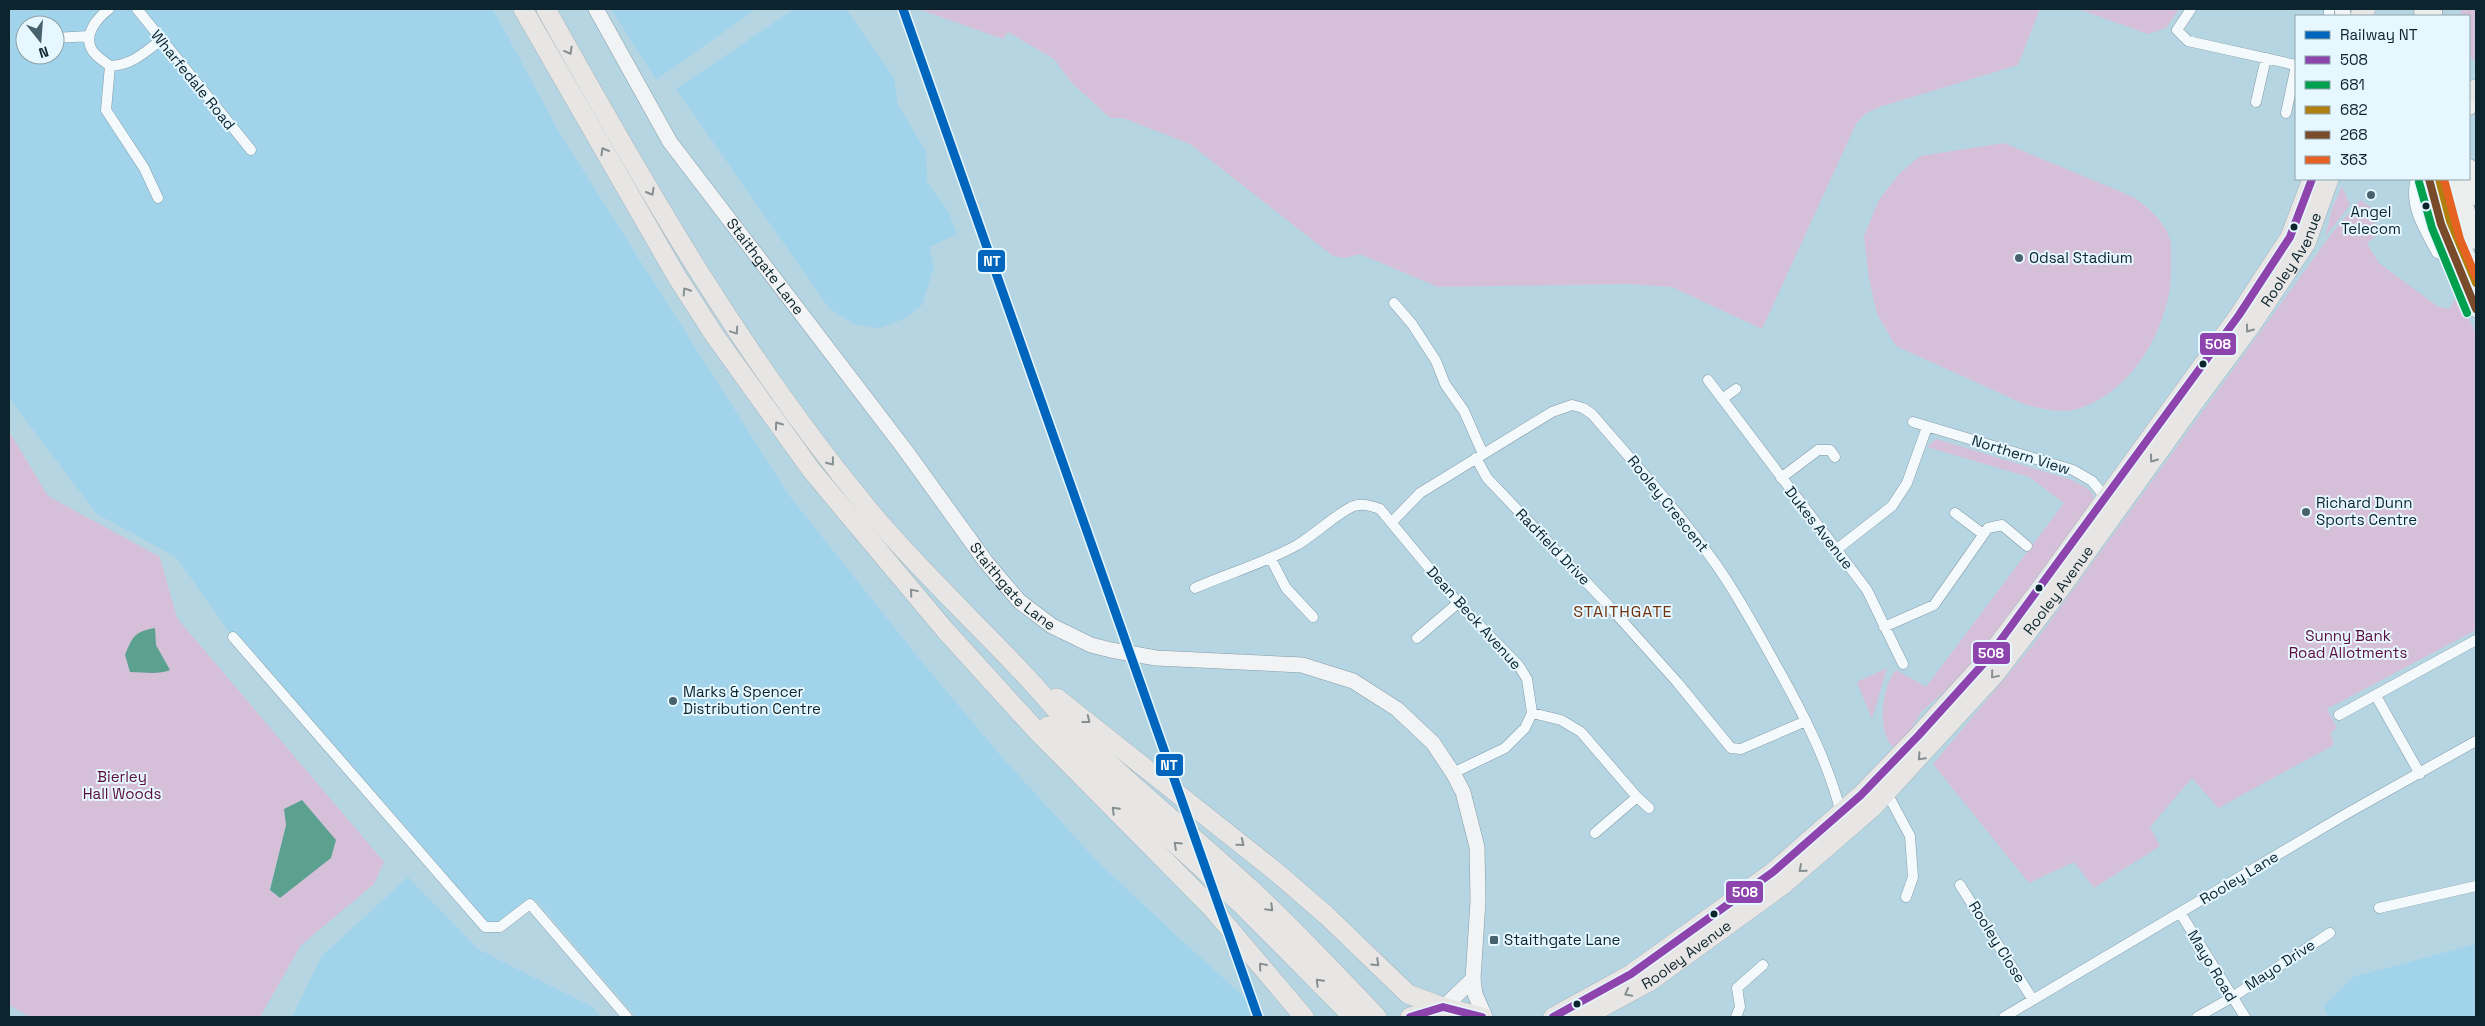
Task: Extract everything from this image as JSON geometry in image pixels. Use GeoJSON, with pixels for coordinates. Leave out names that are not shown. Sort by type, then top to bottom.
{"type":"FeatureCollection","features":[{"type":"Feature","properties":{"kind":"highway"},"geometry":{"type":"LineString","coordinates":[[522,9],[677,277],[715,336],[812,471],[945,630],[1035,730],[1211,907],[1304,1017]]}},
{"type":"Feature","properties":{"kind":"highway"},"geometry":{"type":"LineString","coordinates":[[546,9],[695,268],[778,394],[881,525],[956,607],[1020,670],[1083,739],[1167,817],[1252,890],[1377,1017]]}},
{"type":"Feature","properties":{"kind":"highway","name":"Rooley Avenue"},"geometry":{"type":"LineString","coordinates":[[1553,1017],[1618,982],[1696,929],[1773,872],[1861,795],[1984,663],[2041,588],[2239,315],[2290,237],[2312,180]]}},
{"type":"Feature","properties":{"kind":"highway","name":"Rooley Avenue"},"geometry":{"type":"LineString","coordinates":[[1584,1017],[1649,982],[1783,885],[1887,793],[1996,673],[2055,596],[2252,324],[2306,243],[2329,180]]}},
{"type":"Feature","properties":{"kind":"highway"},"geometry":{"type":"LineString","coordinates":[[945,630],[1244,907],[1353,1017]]}},
{"type":"Feature","properties":{"kind":"highway"},"geometry":{"type":"LineString","coordinates":[[1020,670],[1275,871],[1326,915],[1408,994],[1443,1007],[1483,1017]]}},
{"type":"Feature","properties":{"kind":"highway"},"geometry":{"type":"LineString","coordinates":[[1410,1017],[1443,1007]]}},
{"type":"Feature","properties":{"kind":"main road"},"geometry":{"type":"LineString","coordinates":[[2470,171],[2476,197]]}},
{"type":"Feature","properties":{"kind":"main road"},"geometry":{"type":"LineString","coordinates":[[2429,180],[2441,224],[2476,310]]}},
{"type":"Feature","properties":{"kind":"main road"},"geometry":{"type":"LineString","coordinates":[[2444,180],[2460,239],[2476,278]]}},
{"type":"Feature","properties":{"kind":"main road"},"geometry":{"type":"LineString","coordinates":[[2457,180],[2476,242]]}},
{"type":"Feature","properties":{"kind":"street"},"geometry":{"type":"LineString","coordinates":[[109,9],[93,27],[89,36],[92,50],[110,66],[124,66],[136,60],[161,40]]}},
{"type":"Feature","properties":{"kind":"street","name":"Wharfedale Road"},"geometry":{"type":"LineString","coordinates":[[137,9],[251,150]]}},
{"type":"Feature","properties":{"kind":"street","name":"Staithgate Lane"},"geometry":{"type":"LineString","coordinates":[[596,9],[670,142],[906,451],[986,562],[1019,601],[1060,630],[1091,645],[1111,650],[1156,658],[1302,665],[1353,681],[1397,709],[1433,743],[1453,773],[1469,810],[1477,847],[1478,901],[1472,979],[1483,1017]]}},
{"type":"Feature","properties":{"kind":"street"},"geometry":{"type":"LineString","coordinates":[[2191,9],[2177,30],[2188,41],[2295,65]]}},
{"type":"Feature","properties":{"kind":"street"},"geometry":{"type":"LineString","coordinates":[[65,37],[89,36]]}},
{"type":"Feature","properties":{"kind":"street"},"geometry":{"type":"LineString","coordinates":[[2256,102],[2266,58]]}},
{"type":"Feature","properties":{"kind":"street"},"geometry":{"type":"LineString","coordinates":[[110,66],[106,110],[144,168],[158,198]]}},
{"type":"Feature","properties":{"kind":"street"},"geometry":{"type":"LineString","coordinates":[[2286,112],[2295,70]]}},
{"type":"Feature","properties":{"kind":"street"},"geometry":{"type":"LineString","coordinates":[[2416,180],[2413,187],[2415,203],[2423,226],[2437,254],[2456,260]]}},
{"type":"Feature","properties":{"kind":"street","name":"Radfield Drive"},"geometry":{"type":"LineString","coordinates":[[1394,303],[1412,324],[1436,361],[1445,384],[1464,410],[1488,478],[1609,606],[1677,682],[1731,748],[1741,749],[1806,721]]}},
{"type":"Feature","properties":{"kind":"street","name":"Dukes Avenue"},"geometry":{"type":"LineString","coordinates":[[1708,380],[1867,590],[1903,664]]}},
{"type":"Feature","properties":{"kind":"street"},"geometry":{"type":"LineString","coordinates":[[1722,399],[1736,389]]}},
{"type":"Feature","properties":{"kind":"street","name":"Rooley Crescent"},"geometry":{"type":"LineString","coordinates":[[1392,522],[1420,494],[1479,456],[1561,408],[1572,406],[1583,408],[1592,414],[1669,502],[1716,564],[1754,626],[1806,721],[1834,784],[1841,813]]}},
{"type":"Feature","properties":{"kind":"street","name":"Northern View"},"geometry":{"type":"LineString","coordinates":[[1913,422],[2073,470],[2092,482],[2106,498]]}},
{"type":"Feature","properties":{"kind":"street"},"geometry":{"type":"LineString","coordinates":[[1836,550],[1892,506],[1907,484],[1927,427]]}},
{"type":"Feature","properties":{"kind":"street"},"geometry":{"type":"LineString","coordinates":[[1781,478],[1818,450],[1830,450],[1835,457]]}},
{"type":"Feature","properties":{"kind":"street","name":"Dean Beck Avenue"},"geometry":{"type":"LineString","coordinates":[[1195,588],[1239,568],[1271,559],[1310,538],[1352,506],[1369,505],[1380,509],[1458,603],[1519,666],[1527,679],[1532,712]]}},
{"type":"Feature","properties":{"kind":"street"},"geometry":{"type":"LineString","coordinates":[[1955,513],[1983,534]]}},
{"type":"Feature","properties":{"kind":"street"},"geometry":{"type":"LineString","coordinates":[[1884,627],[1934,604],[1988,528],[2002,526],[2027,546]]}},
{"type":"Feature","properties":{"kind":"street"},"geometry":{"type":"LineString","coordinates":[[1271,559],[1286,588],[1313,617]]}},
{"type":"Feature","properties":{"kind":"street"},"geometry":{"type":"LineString","coordinates":[[1417,638],[1458,603]]}},
{"type":"Feature","properties":{"kind":"street"},"geometry":{"type":"LineString","coordinates":[[233,637],[485,927],[500,928],[530,904],[627,1017]]}},
{"type":"Feature","properties":{"kind":"street"},"geometry":{"type":"LineString","coordinates":[[2339,715],[2476,640]]}},
{"type":"Feature","properties":{"kind":"street"},"geometry":{"type":"LineString","coordinates":[[2376,696],[2420,774]]}},
{"type":"Feature","properties":{"kind":"street"},"geometry":{"type":"LineString","coordinates":[[1453,773],[1505,748],[1525,728],[1532,712],[1561,720],[1582,732],[1637,797],[1649,808]]}},
{"type":"Feature","properties":{"kind":"street","name":"Rooley Lane"},"geometry":{"type":"LineString","coordinates":[[2004,1017],[2181,914],[2346,814],[2476,741]]}},
{"type":"Feature","properties":{"kind":"street"},"geometry":{"type":"LineString","coordinates":[[1887,793],[1910,836],[1913,877],[1906,897]]}},
{"type":"Feature","properties":{"kind":"street"},"geometry":{"type":"LineString","coordinates":[[1595,833],[1637,797]]}},
{"type":"Feature","properties":{"kind":"street","name":"Rooley Close"},"geometry":{"type":"LineString","coordinates":[[1960,885],[2033,1000]]}},
{"type":"Feature","properties":{"kind":"street"},"geometry":{"type":"LineString","coordinates":[[2379,908],[2476,886]]}},
{"type":"Feature","properties":{"kind":"street","name":"Mayo Road"},"geometry":{"type":"LineString","coordinates":[[2181,914],[2231,998],[2245,1017]]}},
{"type":"Feature","properties":{"kind":"street","name":"Mayo Drive"},"geometry":{"type":"LineString","coordinates":[[2197,1017],[2231,998],[2330,933]]}},
{"type":"Feature","properties":{"kind":"street"},"geometry":{"type":"LineString","coordinates":[[1736,1017],[1740,1007],[1737,988],[1763,965]]}},
{"type":"Feature","properties":{"kind":"street"},"geometry":{"type":"LineString","coordinates":[[1443,1007],[1472,979]]}},
{"type":"Feature","properties":{"kind":"shaded area"},"geometry":{"type":"Polygon","coordinates":[[[9,9],[493,9],[560,134],[788,494],[917,656],[1000,755],[1096,860],[1267,1017],[636,1017],[536,900],[500,927],[485,927],[233,637],[176,557],[97,514],[9,398],[9,9]]]}},
{"type":"Feature","properties":{"kind":"shaded area"},"geometry":{"type":"Polygon","coordinates":[[[611,9],[756,9],[656,80],[611,9]]]}},
{"type":"Feature","properties":{"kind":"shaded area"},"geometry":{"type":"Polygon","coordinates":[[[794,9],[846,9],[894,78],[898,105],[926,152],[927,182],[948,211],[957,234],[929,247],[934,267],[922,305],[904,319],[879,328],[854,324],[829,308],[676,89],[794,9]]]}},
{"type":"Feature","properties":{"kind":"shaded area"},"geometry":{"type":"Polygon","coordinates":[[[155,628],[156,645],[170,670],[156,673],[130,672],[125,655],[132,639],[138,633],[155,628]]]}},
{"type":"Feature","properties":{"kind":"shaded area"},"geometry":{"type":"Polygon","coordinates":[[[302,800],[336,840],[331,858],[280,898],[270,890],[286,825],[284,809],[302,800]]]}},
{"type":"Feature","properties":{"kind":"shaded area"},"geometry":{"type":"Polygon","coordinates":[[[408,877],[478,949],[593,1007],[601,1017],[292,1017],[322,956],[408,877]]]}},
{"type":"Feature","properties":{"kind":"shaded area"},"geometry":{"type":"Polygon","coordinates":[[[2476,944],[2476,1017],[2328,1017],[2324,1006],[2353,977],[2476,944]]]}},
{"type":"Feature","properties":{"kind":"green space"},"geometry":{"type":"Polygon","coordinates":[[[918,9],[2040,9],[2018,65],[1879,107],[1865,114],[1856,124],[1762,329],[1672,287],[1627,284],[1438,287],[1360,254],[1345,258],[1333,256],[1190,144],[1123,118],[1110,118],[1071,82],[1054,59],[1008,32],[1003,39],[918,9]]]}},
{"type":"Feature","properties":{"kind":"green space"},"geometry":{"type":"Polygon","coordinates":[[[2078,9],[2179,9],[2166,28],[2148,34],[2078,9]]]}},
{"type":"Feature","properties":{"kind":"green space"},"geometry":{"type":"Polygon","coordinates":[[[2461,9],[2476,9],[2476,63],[2470,56],[2470,15],[2461,15],[2461,9]]]}},
{"type":"Feature","properties":{"kind":"green space","name":"Odsal Stadium"},"geometry":{"type":"Polygon","coordinates":[[[2004,143],[2131,196],[2158,218],[2170,239],[2170,285],[2157,331],[2146,353],[2131,373],[2114,389],[2095,402],[2073,410],[2055,410],[2024,404],[1896,346],[1877,314],[1869,279],[1864,236],[1879,200],[1899,174],[1920,156],[2004,143]]]}},
{"type":"Feature","properties":{"kind":"green space"},"geometry":{"type":"Polygon","coordinates":[[[2342,186],[2350,205],[2325,237],[2332,209],[2342,186]]]}},
{"type":"Feature","properties":{"kind":"green space","name":"Sunny Bank Road Allotments"},"geometry":{"type":"Polygon","coordinates":[[[2360,200],[2376,211],[2380,220],[2373,224],[2377,235],[2367,243],[2379,263],[2437,306],[2449,309],[2457,296],[2476,333],[2476,630],[2327,709],[2337,728],[2331,732],[2334,745],[2218,808],[2192,778],[2150,827],[2160,846],[2094,888],[2074,862],[2029,883],[1933,764],[2033,645],[2332,233],[2360,200]]]}},
{"type":"Feature","properties":{"kind":"green space","name":"Bierley Hall Woods"},"geometry":{"type":"Polygon","coordinates":[[[9,431],[48,496],[160,557],[177,618],[384,862],[374,884],[301,945],[260,1017],[30,1017],[9,1005],[9,431]],[[286,825],[270,890],[280,898],[286,825]]]}},
{"type":"Feature","properties":{"kind":"green space"},"geometry":{"type":"Polygon","coordinates":[[[1936,439],[2072,480],[2088,489],[2093,495],[2093,500],[2005,623],[1952,685],[1921,712],[1909,733],[1894,748],[1888,741],[1883,721],[1884,698],[1891,677],[1896,670],[1926,687],[2064,503],[2029,477],[1927,447],[1936,439]]]}},
{"type":"Feature","properties":{"kind":"green space"},"geometry":{"type":"Polygon","coordinates":[[[1887,668],[1872,719],[1857,682],[1887,668]]]}},
{"type":"Feature","properties":{"kind":"rail line","name":"NT"},"geometry":{"type":"LineString","coordinates":[[903,9],[1258,1017]]}},
{"type":"Feature","properties":{"kind":"transit line","name":"508"},"geometry":{"type":"LineString","coordinates":[[1553,1017],[1631,974],[1773,872],[1861,795],[1918,736],[1984,663],[2239,315],[2290,237],[2312,180]]}},
{"type":"Feature","properties":{"kind":"transit line","name":"268"},"geometry":{"type":"LineString","coordinates":[[2429,180],[2441,224],[2476,309]]}},
{"type":"Feature","properties":{"kind":"transit line","name":"682"},"geometry":{"type":"LineString","coordinates":[[2439,180],[2450,221],[2476,283]]}},
{"type":"Feature","properties":{"kind":"transit line","name":"363"},"geometry":{"type":"LineString","coordinates":[[2444,180],[2460,239],[2476,277]]}},
{"type":"Feature","properties":{"kind":"transit line","name":"681"},"geometry":{"type":"LineString","coordinates":[[2419,182],[2432,228],[2467,313]]}},
{"type":"Feature","properties":{"kind":"transit line","name":"508"},"geometry":{"type":"LineString","coordinates":[[1410,1017],[1443,1007],[1482,1017]]}},
{"type":"Feature","properties":{"kind":"place","name":"Angel Telecom"},"geometry":{"type":"Point","coordinates":[2371,195]}},
{"type":"Feature","properties":{"kind":"place","name":"Odsal Stadium"},"geometry":{"type":"Point","coordinates":[2019,258]}},
{"type":"Feature","properties":{"kind":"place","name":"Richard Dunn Sports Centre"},"geometry":{"type":"Point","coordinates":[2306,512]}},
{"type":"Feature","properties":{"kind":"place","name":"Marks & Spencer Distribution Centre"},"geometry":{"type":"Point","coordinates":[673,701]}},
{"type":"Feature","properties":{"kind":"place","name":"Staithgate Lane"},"geometry":{"type":"Point","coordinates":[1494,940]}},
{"type":"Feature","properties":{"kind":"district","name":"STAITHGATE"},"geometry":{"type":"Point","coordinates":[1623,611]}}]}
